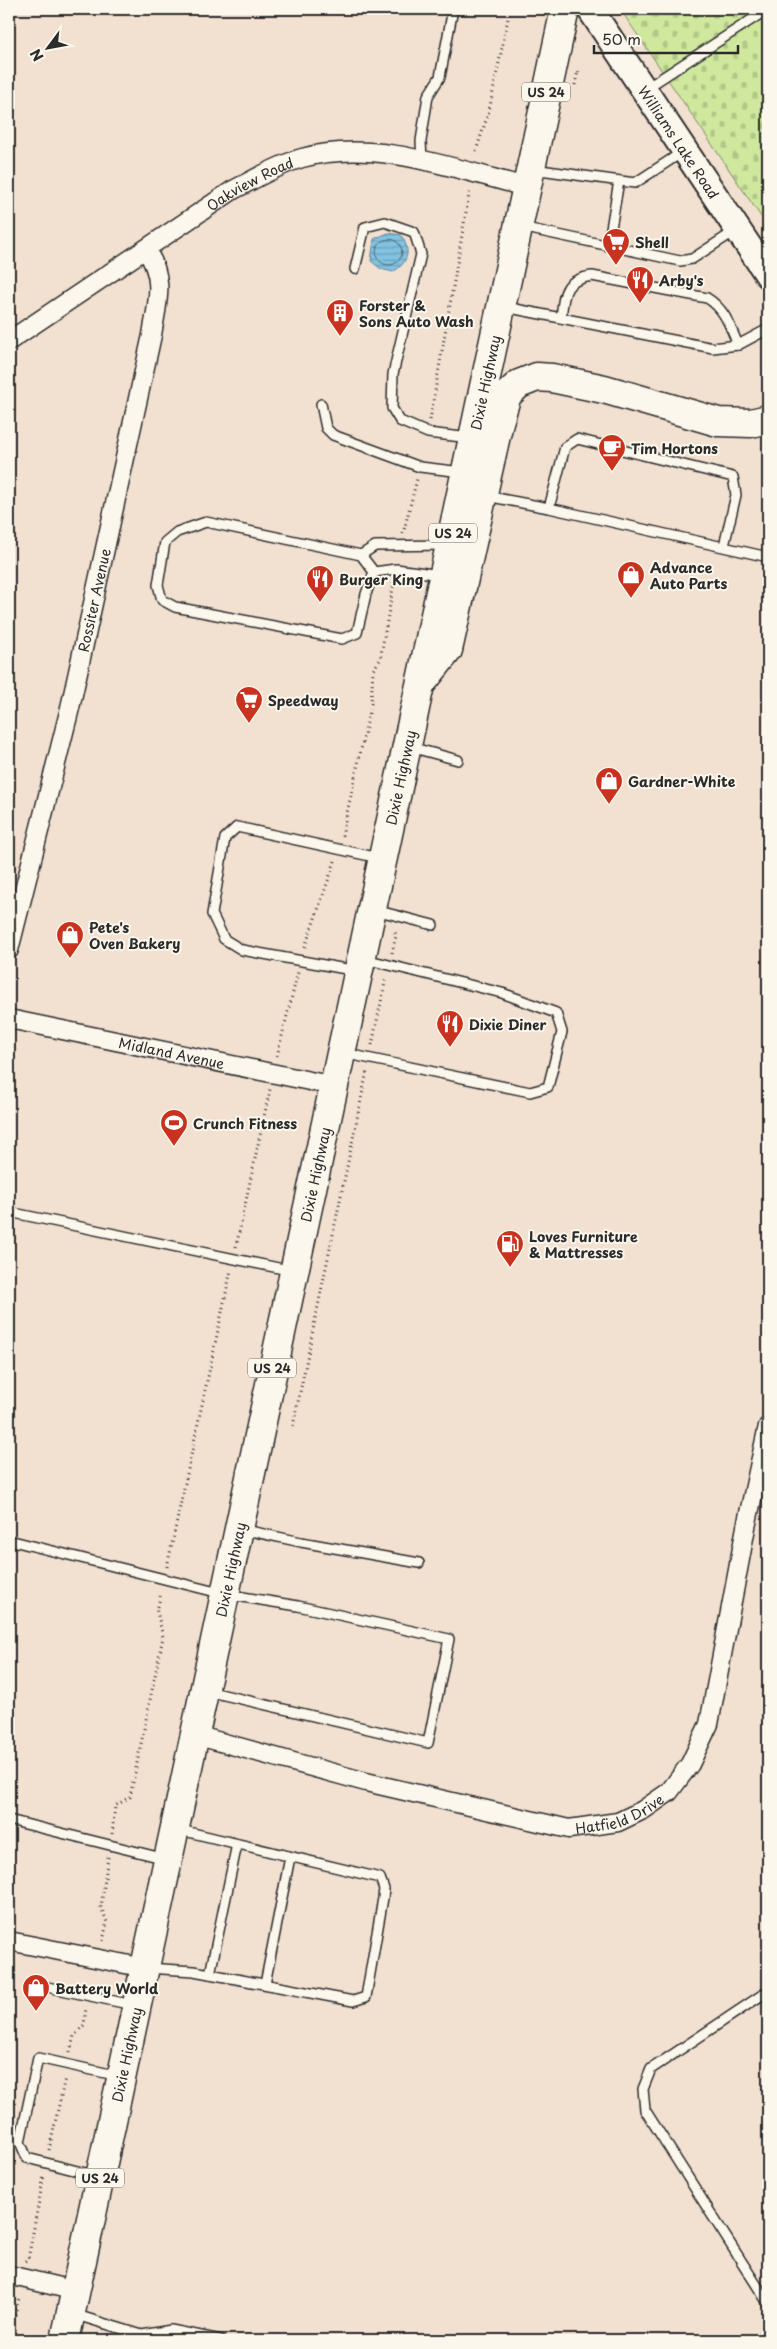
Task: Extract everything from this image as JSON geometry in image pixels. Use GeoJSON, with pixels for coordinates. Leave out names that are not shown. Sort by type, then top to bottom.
{"type":"FeatureCollection","features":[{"type":"Feature","properties":{"kind":"main road","name":"Dixie Highway"},"geometry":{"type":"LineString","coordinates":[[65,2340],[334,1086],[358,964],[444,575],[564,9]]}},
{"type":"Feature","properties":{"kind":"main road","name":"Williams Lake Road"},"geometry":{"type":"LineString","coordinates":[[590,9],[768,275]]}},
{"type":"Feature","properties":{"kind":"main road"},"geometry":{"type":"LineString","coordinates":[[420,684],[448,650],[499,422],[507,395],[519,384],[537,377],[552,378],[604,389],[718,422],[750,423],[768,419]]}},
{"type":"Feature","properties":{"kind":"street","name":"Oakview Road"},"geometry":{"type":"LineString","coordinates":[[9,341],[233,190],[271,170],[301,158],[350,150],[528,178]]}},
{"type":"Feature","properties":{"kind":"street","name":"Rossiter Avenue"},"geometry":{"type":"LineString","coordinates":[[9,950],[70,708],[152,335],[159,292],[155,264],[146,250]]}},
{"type":"Feature","properties":{"kind":"street","name":"Midland Avenue"},"geometry":{"type":"LineString","coordinates":[[9,1019],[334,1086]]}},
{"type":"Feature","properties":{"kind":"street","name":"Hatfield Drive"},"geometry":{"type":"LineString","coordinates":[[195,1735],[366,1782],[569,1829],[598,1827],[618,1822],[643,1810],[669,1792],[690,1764],[709,1724],[746,1527],[768,1426]]}},
{"type":"Feature","properties":{"kind":"street"},"geometry":{"type":"LineString","coordinates":[[9,1941],[145,1968]]}},
{"type":"Feature","properties":{"kind":"street"},"geometry":{"type":"LineString","coordinates":[[15,2270],[73,2302]]}},
{"type":"Feature","properties":{"kind":"lane"},"geometry":{"type":"LineString","coordinates":[[422,161],[421,141],[428,96],[440,77],[453,9]]}},
{"type":"Feature","properties":{"kind":"lane"},"geometry":{"type":"LineString","coordinates":[[644,90],[768,9]]}},
{"type":"Feature","properties":{"kind":"lane"},"geometry":{"type":"LineString","coordinates":[[528,178],[635,183],[685,151]]}},
{"type":"Feature","properties":{"kind":"lane"},"geometry":{"type":"LineString","coordinates":[[608,246],[619,181]]}},
{"type":"Feature","properties":{"kind":"lane"},"geometry":{"type":"LineString","coordinates":[[355,269],[365,227],[385,222],[414,232],[421,254],[393,374],[392,408],[400,421],[428,433],[473,438]]}},
{"type":"Feature","properties":{"kind":"lane"},"geometry":{"type":"LineString","coordinates":[[518,226],[680,261],[692,259],[738,230]]}},
{"type":"Feature","properties":{"kind":"lane"},"geometry":{"type":"LineString","coordinates":[[561,318],[567,288],[574,280],[592,276],[707,298],[718,305],[727,318],[738,345]]}},
{"type":"Feature","properties":{"kind":"lane"},"geometry":{"type":"LineString","coordinates":[[501,306],[713,348],[727,348],[738,345],[768,329]]}},
{"type":"Feature","properties":{"kind":"lane"},"geometry":{"type":"LineString","coordinates":[[321,404],[326,428],[333,435],[420,467],[466,472]]}},
{"type":"Feature","properties":{"kind":"lane"},"geometry":{"type":"LineString","coordinates":[[549,508],[565,447],[576,439],[733,477],[736,494],[724,546]]}},
{"type":"Feature","properties":{"kind":"lane"},"geometry":{"type":"LineString","coordinates":[[483,496],[549,508],[768,557]]}},
{"type":"Feature","properties":{"kind":"lane"},"geometry":{"type":"LineString","coordinates":[[206,522],[361,555],[374,572],[356,633],[342,638],[175,607],[162,600],[158,585],[165,542],[177,532],[206,522]]}},
{"type":"Feature","properties":{"kind":"lane"},"geometry":{"type":"LineString","coordinates":[[361,555],[375,546],[450,545]]}},
{"type":"Feature","properties":{"kind":"lane"},"geometry":{"type":"LineString","coordinates":[[374,572],[396,569],[444,575]]}},
{"type":"Feature","properties":{"kind":"lane"},"geometry":{"type":"LineString","coordinates":[[406,746],[458,760]]}},
{"type":"Feature","properties":{"kind":"lane"},"geometry":{"type":"LineString","coordinates":[[341,1053],[530,1092],[548,1087],[562,1032],[556,1014],[502,993],[358,964],[313,963],[242,950],[224,939],[212,914],[225,838],[237,827],[382,858]]}},
{"type":"Feature","properties":{"kind":"lane"},"geometry":{"type":"LineString","coordinates":[[370,909],[433,926]]}},
{"type":"Feature","properties":{"kind":"lane"},"geometry":{"type":"LineString","coordinates":[[9,1212],[294,1271]]}},
{"type":"Feature","properties":{"kind":"lane"},"geometry":{"type":"LineString","coordinates":[[239,1528],[301,1542],[419,1563]]}},
{"type":"Feature","properties":{"kind":"lane"},"geometry":{"type":"LineString","coordinates":[[9,1540],[224,1594],[298,1606],[449,1640],[428,1743],[204,1690]]}},
{"type":"Feature","properties":{"kind":"lane"},"geometry":{"type":"LineString","coordinates":[[9,1820],[168,1859]]}},
{"type":"Feature","properties":{"kind":"lane"},"geometry":{"type":"LineString","coordinates":[[145,1968],[210,1974],[353,2001],[366,1997],[383,1898],[384,1889],[380,1878],[175,1828]]}},
{"type":"Feature","properties":{"kind":"lane"},"geometry":{"type":"LineString","coordinates":[[210,1974],[237,1844]]}},
{"type":"Feature","properties":{"kind":"lane"},"geometry":{"type":"LineString","coordinates":[[265,1984],[290,1857]]}},
{"type":"Feature","properties":{"kind":"lane"},"geometry":{"type":"LineString","coordinates":[[33,1984],[137,2005]]}},
{"type":"Feature","properties":{"kind":"lane"},"geometry":{"type":"LineString","coordinates":[[768,1991],[651,2069],[643,2089],[645,2110],[768,2303]]}},
{"type":"Feature","properties":{"kind":"lane"},"geometry":{"type":"LineString","coordinates":[[100,2176],[27,2158],[20,2142],[38,2058],[121,2076]]}},
{"type":"Feature","properties":{"kind":"lane"},"geometry":{"type":"LineString","coordinates":[[73,2302],[142,2338],[171,2330],[221,2340]]}},
{"type":"Feature","properties":{"kind":"path"},"geometry":{"type":"LineString","coordinates":[[476,151],[489,111],[510,9]]}},
{"type":"Feature","properties":{"kind":"path"},"geometry":{"type":"LineString","coordinates":[[428,433],[470,186]]}},
{"type":"Feature","properties":{"kind":"path"},"geometry":{"type":"LineString","coordinates":[[399,545],[420,467]]}},
{"type":"Feature","properties":{"kind":"path"},"geometry":{"type":"LineString","coordinates":[[99,1959],[107,1922],[101,1907],[116,1806],[130,1797],[163,1637],[157,1611],[273,1074],[301,961],[343,851],[371,704],[373,670],[380,660],[396,569]]}},
{"type":"Feature","properties":{"kind":"path"},"geometry":{"type":"LineString","coordinates":[[293,1426],[386,978]]}},
{"type":"Feature","properties":{"kind":"path"},"geometry":{"type":"LineString","coordinates":[[15,2270],[28,2259],[46,2163],[74,2036],[84,2025],[89,1996]]}},
{"type":"Feature","properties":{"kind":"path"},"geometry":{"type":"LineString","coordinates":[[9,2339],[19,2298]]}},
{"type":"Feature","properties":{"kind":"green space"},"geometry":{"type":"Polygon","coordinates":[[[620,9],[768,9],[768,227],[620,9]]]}},
{"type":"Feature","properties":{"kind":"water"},"geometry":{"type":"Polygon","coordinates":[[[388,233],[401,235],[407,251],[405,260],[393,272],[381,269],[371,261],[374,239],[388,233]]]}},
{"type":"Feature","properties":{"kind":"place","name":"Shell"},"geometry":{"type":"Point","coordinates":[616,266]}},
{"type":"Feature","properties":{"kind":"place","name":"Arby's"},"geometry":{"type":"Point","coordinates":[640,304]}},
{"type":"Feature","properties":{"kind":"place","name":"Forster & Sons Auto Wash"},"geometry":{"type":"Point","coordinates":[340,337]}},
{"type":"Feature","properties":{"kind":"place","name":"Tim Hortons"},"geometry":{"type":"Point","coordinates":[612,472]}},
{"type":"Feature","properties":{"kind":"place","name":"Advance Auto Parts"},"geometry":{"type":"Point","coordinates":[631,599]}},
{"type":"Feature","properties":{"kind":"place","name":"Burger King"},"geometry":{"type":"Point","coordinates":[320,603]}},
{"type":"Feature","properties":{"kind":"place","name":"Speedway"},"geometry":{"type":"Point","coordinates":[249,724]}},
{"type":"Feature","properties":{"kind":"place","name":"Gardner-White"},"geometry":{"type":"Point","coordinates":[609,805]}},
{"type":"Feature","properties":{"kind":"place","name":"Pete's Oven Bakery"},"geometry":{"type":"Point","coordinates":[70,959]}},
{"type":"Feature","properties":{"kind":"place","name":"Dixie Diner"},"geometry":{"type":"Point","coordinates":[450,1048]}},
{"type":"Feature","properties":{"kind":"place","name":"Crunch Fitness"},"geometry":{"type":"Point","coordinates":[174,1147]}},
{"type":"Feature","properties":{"kind":"place","name":"Loves Furniture & Mattresses"},"geometry":{"type":"Point","coordinates":[510,1268]}},
{"type":"Feature","properties":{"kind":"place","name":"Battery World"},"geometry":{"type":"Point","coordinates":[36,2012]}}]}
